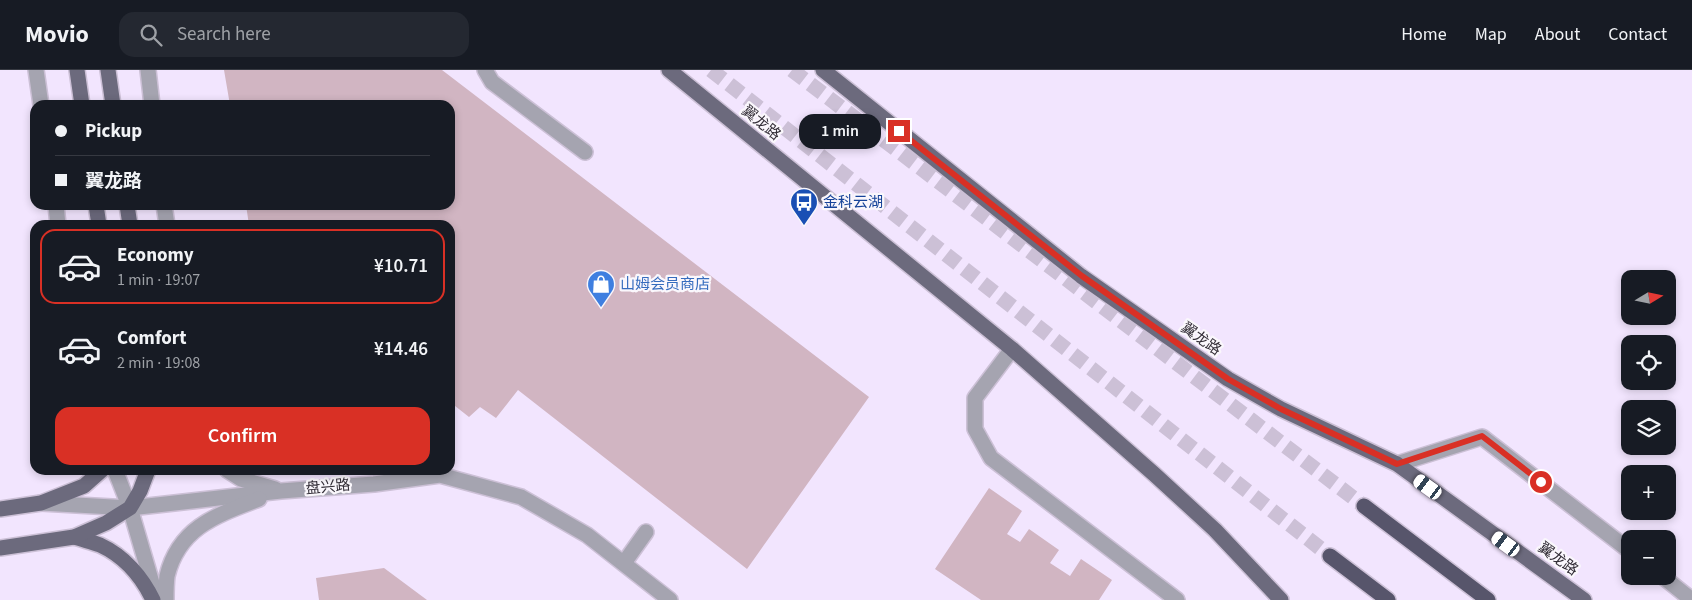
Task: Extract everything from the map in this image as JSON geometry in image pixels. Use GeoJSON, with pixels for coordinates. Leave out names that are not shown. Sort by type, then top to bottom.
{"type":"FeatureCollection","features":[{"type":"Feature","properties":{"kind":"highway"},"geometry":{"type":"LineString","coordinates":[[1364,506],[1488,600]]}},
{"type":"Feature","properties":{"kind":"highway"},"geometry":{"type":"LineString","coordinates":[[1330,556],[1388,600]]}},
{"type":"Feature","properties":{"kind":"main road"},"geometry":{"type":"LineString","coordinates":[[77,70],[81,100]]}},
{"type":"Feature","properties":{"kind":"main road"},"geometry":{"type":"LineString","coordinates":[[108,70],[112,100]]}},
{"type":"Feature","properties":{"kind":"main road","name":"翼龙路"},"geometry":{"type":"LineString","coordinates":[[669,70],[1012,349],[1215,530],[1281,600]]}},
{"type":"Feature","properties":{"kind":"main road","name":"翼龙路"},"geometry":{"type":"LineString","coordinates":[[823,70],[1082,276],[1228,379],[1281,409],[1397,464],[1584,600]]}},
{"type":"Feature","properties":{"kind":"main road"},"geometry":{"type":"LineString","coordinates":[[0,509],[40,503],[84,486],[96,475]]}},
{"type":"Feature","properties":{"kind":"main road"},"geometry":{"type":"LineString","coordinates":[[0,548],[74,537],[106,523],[130,508],[140,492],[146,475]]}},
{"type":"Feature","properties":{"kind":"main road"},"geometry":{"type":"LineString","coordinates":[[74,537],[100,545],[120,557],[136,573],[153,600]]}},
{"type":"Feature","properties":{"kind":"street"},"geometry":{"type":"LineString","coordinates":[[36,70],[40,100]]}},
{"type":"Feature","properties":{"kind":"street"},"geometry":{"type":"LineString","coordinates":[[148,70],[151,100]]}},
{"type":"Feature","properties":{"kind":"street"},"geometry":{"type":"LineString","coordinates":[[485,70],[492,82],[585,152]]}},
{"type":"Feature","properties":{"kind":"street"},"geometry":{"type":"LineString","coordinates":[[1012,349],[975,398],[975,429],[991,458],[1177,600]]}},
{"type":"Feature","properties":{"kind":"street"},"geometry":{"type":"LineString","coordinates":[[1397,464],[1482,436],[1621,545]]}},
{"type":"Feature","properties":{"kind":"street"},"geometry":{"type":"LineString","coordinates":[[117,475],[130,508],[157,600]]}},
{"type":"Feature","properties":{"kind":"street"},"geometry":{"type":"LineString","coordinates":[[235,475],[241,479],[281,491]]}},
{"type":"Feature","properties":{"kind":"street","name":"盘兴路"},"geometry":{"type":"LineString","coordinates":[[40,503],[130,508],[281,491],[374,484],[440,475],[521,497],[586,534],[670,600]]}},
{"type":"Feature","properties":{"kind":"street"},"geometry":{"type":"LineString","coordinates":[[166,600],[167,576],[177,552],[194,530],[218,515],[281,491]]}},
{"type":"Feature","properties":{"kind":"street"},"geometry":{"type":"LineString","coordinates":[[624,563],[646,532]]}},
{"type":"Feature","properties":{"kind":"street"},"geometry":{"type":"LineString","coordinates":[[1673,585],[1692,600]]}},
{"type":"Feature","properties":{"kind":"building","name":"山姆会员商店"},"geometry":{"type":"Polygon","coordinates":[[[224,70],[442,70],[869,397],[747,569],[518,390],[496,418],[480,407],[469,417],[455,406],[455,220],[248,220],[247,210],[455,210],[455,100],[229,100],[224,70]]]}},
{"type":"Feature","properties":{"kind":"building"},"geometry":{"type":"Polygon","coordinates":[[[989,488],[1022,511],[1007,534],[1020,542],[1029,529],[1059,550],[1050,563],[1070,576],[1081,559],[1112,580],[1099,600],[981,600],[935,569],[989,488]]]}},
{"type":"Feature","properties":{"kind":"building"},"geometry":{"type":"Polygon","coordinates":[[[384,568],[427,600],[319,600],[316,578],[384,568]]]}},
{"type":"Feature","properties":{"kind":"tunnel"},"geometry":{"type":"LineString","coordinates":[[711,70],[1330,556]]}},
{"type":"Feature","properties":{"kind":"tunnel"},"geometry":{"type":"LineString","coordinates":[[792,70],[1364,506]]}},
{"type":"Feature","properties":{"kind":"place","name":"金科云湖"},"geometry":{"type":"Point","coordinates":[804,226]}},
{"type":"Feature","properties":{"kind":"place","name":"山姆会员商店"},"geometry":{"type":"Point","coordinates":[601,308]}},
{"type":"Feature","properties":{"kind":"route"},"geometry":{"type":"LineString","coordinates":[[899,131],[1082,276],[1228,379],[1281,409],[1397,464],[1482,436],[1541,482]]}}]}
